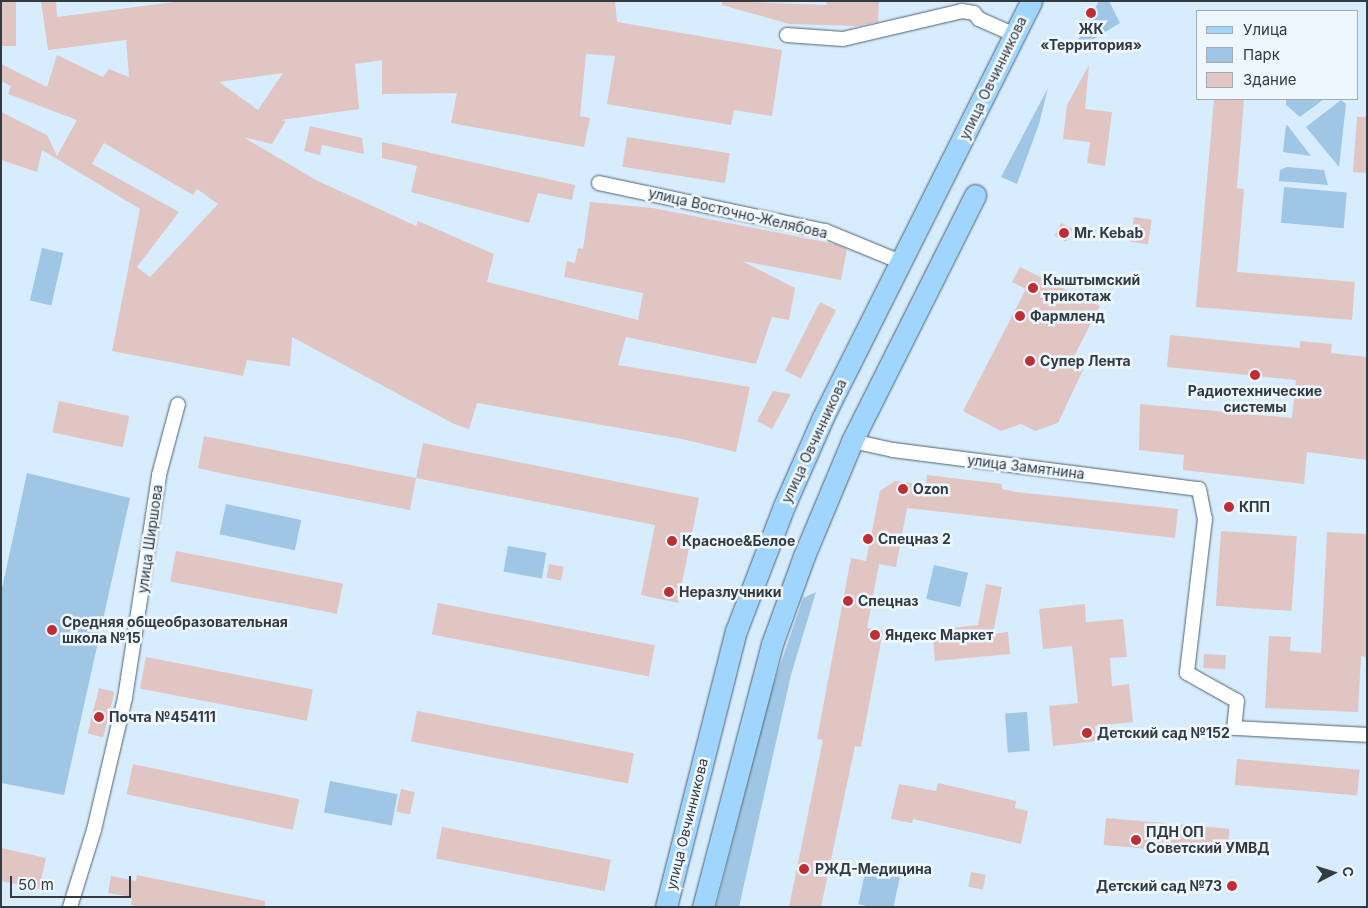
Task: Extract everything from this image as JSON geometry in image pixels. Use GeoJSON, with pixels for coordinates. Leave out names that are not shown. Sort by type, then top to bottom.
{"type":"FeatureCollection","features":[{"type":"Feature","properties":{"kind":"main road","name":"улица Овчинникова"},"geometry":{"type":"LineString","coordinates":[[666,907],[736,631],[784,506],[901,262],[1031,1]]}},
{"type":"Feature","properties":{"kind":"main road"},"geometry":{"type":"LineString","coordinates":[[704,907],[772,644],[852,441],[975,195]]}},
{"type":"Feature","properties":{"kind":"street"},"geometry":{"type":"LineString","coordinates":[[788,35],[843,39],[962,10],[974,12],[980,19],[1014,35]]}},
{"type":"Feature","properties":{"kind":"street","name":"улица Восточно-Желябова"},"geometry":{"type":"LineString","coordinates":[[599,183],[825,231],[901,262]]}},
{"type":"Feature","properties":{"kind":"street","name":"улица Ширшова"},"geometry":{"type":"LineString","coordinates":[[70,907],[94,830],[125,698],[159,475],[178,404]]}},
{"type":"Feature","properties":{"kind":"street","name":"улица Замятнина"},"geometry":{"type":"LineString","coordinates":[[852,441],[1199,489],[1205,518],[1187,673],[1237,701],[1234,728],[1367,735]]}},
{"type":"Feature","properties":{"kind":"green space"},"geometry":{"type":"Polygon","coordinates":[[[1099,1],[1109,1],[1120,23],[1071,53],[1099,1]]]}},
{"type":"Feature","properties":{"kind":"green space"},"geometry":{"type":"Polygon","coordinates":[[[1048,88],[1039,124],[1017,184],[1001,177],[1048,88]]]}},
{"type":"Feature","properties":{"kind":"green space"},"geometry":{"type":"Polygon","coordinates":[[[1286,100],[1323,100],[1300,117],[1286,105],[1286,100]]]}},
{"type":"Feature","properties":{"kind":"green space"},"geometry":{"type":"Polygon","coordinates":[[[1341,100],[1346,104],[1339,167],[1306,127],[1341,100]]]}},
{"type":"Feature","properties":{"kind":"green space"},"geometry":{"type":"Polygon","coordinates":[[[1286,125],[1288,126],[1311,156],[1283,152],[1286,125]]]}},
{"type":"Feature","properties":{"kind":"green space"},"geometry":{"type":"Polygon","coordinates":[[[1287,167],[1324,170],[1328,185],[1279,181],[1280,170],[1287,167]]]}},
{"type":"Feature","properties":{"kind":"green space"},"geometry":{"type":"Polygon","coordinates":[[[1284,187],[1347,192],[1344,228],[1281,223],[1284,187]]]}},
{"type":"Feature","properties":{"kind":"green space"},"geometry":{"type":"Polygon","coordinates":[[[42,248],[63,253],[51,306],[30,301],[42,248]]]}},
{"type":"Feature","properties":{"kind":"green space","name":"Средняя общеобразовательная школа №15"},"geometry":{"type":"Polygon","coordinates":[[[27,473],[130,498],[64,795],[1,783],[1,593],[27,473]]]}},
{"type":"Feature","properties":{"kind":"green space"},"geometry":{"type":"Polygon","coordinates":[[[226,504],[301,520],[295,550],[220,534],[226,504]]]}},
{"type":"Feature","properties":{"kind":"green space"},"geometry":{"type":"Polygon","coordinates":[[[508,546],[546,553],[542,578],[503,572],[508,546]]]}},
{"type":"Feature","properties":{"kind":"green space"},"geometry":{"type":"Polygon","coordinates":[[[934,565],[968,573],[960,607],[926,599],[934,565]]]}},
{"type":"Feature","properties":{"kind":"green space"},"geometry":{"type":"Polygon","coordinates":[[[816,592],[791,675],[739,907],[716,907],[770,695],[803,598],[816,592]]]}},
{"type":"Feature","properties":{"kind":"green space"},"geometry":{"type":"Polygon","coordinates":[[[1027,712],[1030,751],[1008,752],[1005,714],[1027,712]]]}},
{"type":"Feature","properties":{"kind":"green space"},"geometry":{"type":"Polygon","coordinates":[[[330,781],[398,794],[392,826],[324,812],[330,781]]]}},
{"type":"Feature","properties":{"kind":"green space"},"geometry":{"type":"Polygon","coordinates":[[[866,868],[900,875],[893,907],[872,907],[858,904],[866,868]]]}},
{"type":"Feature","properties":{"kind":"building"},"geometry":{"type":"Polygon","coordinates":[[[1,1],[16,1],[16,46],[1,46],[1,1]]]}},
{"type":"Feature","properties":{"kind":"building"},"geometry":{"type":"Polygon","coordinates":[[[41,1],[56,1],[57,17],[182,1],[615,1],[617,22],[782,50],[772,116],[734,110],[731,125],[607,104],[615,56],[586,54],[580,116],[590,118],[584,147],[451,123],[457,93],[382,94],[382,60],[355,64],[359,109],[281,120],[286,121],[272,144],[243,137],[316,180],[416,226],[418,221],[494,254],[487,282],[638,320],[643,293],[564,277],[567,261],[575,263],[578,248],[583,249],[590,202],[653,208],[835,244],[847,249],[841,280],[742,261],[795,288],[789,320],[772,317],[756,364],[626,337],[618,365],[750,387],[736,452],[682,439],[477,403],[469,429],[454,424],[292,337],[290,366],[247,360],[243,376],[112,351],[140,209],[42,150],[37,172],[1,160],[1,112],[47,135],[57,156],[77,120],[8,94],[11,86],[1,81],[1,64],[47,87],[57,55],[103,77],[109,69],[129,77],[126,40],[48,50],[41,1]],[[283,73],[219,82],[258,110],[283,73]],[[104,143],[92,164],[179,212],[137,267],[150,277],[218,204],[197,189],[193,195],[104,143]]]}},
{"type":"Feature","properties":{"kind":"building"},"geometry":{"type":"Polygon","coordinates":[[[722,1],[827,5],[826,1],[879,1],[878,22],[858,26],[790,24],[722,5],[722,1]]]}},
{"type":"Feature","properties":{"kind":"building"},"geometry":{"type":"Polygon","coordinates":[[[1089,65],[1085,109],[1112,112],[1105,166],[1087,163],[1090,142],[1063,139],[1067,105],[1089,65]]]}},
{"type":"Feature","properties":{"kind":"building"},"geometry":{"type":"Polygon","coordinates":[[[1214,100],[1244,100],[1237,188],[1244,189],[1237,272],[1355,282],[1352,320],[1196,307],[1214,100]]]}},
{"type":"Feature","properties":{"kind":"building"},"geometry":{"type":"Polygon","coordinates":[[[1357,117],[1367,117],[1367,173],[1353,172],[1357,117]]]}},
{"type":"Feature","properties":{"kind":"building"},"geometry":{"type":"Polygon","coordinates":[[[310,126],[362,138],[364,154],[322,145],[320,155],[304,151],[310,126]]]}},
{"type":"Feature","properties":{"kind":"building"},"geometry":{"type":"Polygon","coordinates":[[[627,137],[730,153],[725,183],[622,167],[627,137]]]}},
{"type":"Feature","properties":{"kind":"building"},"geometry":{"type":"Polygon","coordinates":[[[382,142],[575,185],[572,200],[538,193],[529,223],[411,192],[417,166],[382,158],[382,142]]]}},
{"type":"Feature","properties":{"kind":"building"},"geometry":{"type":"Polygon","coordinates":[[[1134,217],[1152,220],[1148,245],[1130,242],[1134,217]]]}},
{"type":"Feature","properties":{"kind":"building"},"geometry":{"type":"Polygon","coordinates":[[[1061,223],[1073,229],[1066,241],[1055,235],[1061,223]]]}},
{"type":"Feature","properties":{"kind":"building"},"geometry":{"type":"Polygon","coordinates":[[[1020,267],[1100,306],[1070,364],[1083,370],[1058,423],[1035,431],[1021,424],[1001,431],[963,411],[1026,289],[1012,282],[1020,267]]]}},
{"type":"Feature","properties":{"kind":"building"},"geometry":{"type":"Polygon","coordinates":[[[820,302],[836,310],[801,379],[785,371],[820,302]]]}},
{"type":"Feature","properties":{"kind":"building"},"geometry":{"type":"Polygon","coordinates":[[[1170,335],[1300,348],[1300,341],[1332,344],[1331,353],[1367,357],[1367,460],[1307,452],[1304,484],[1183,470],[1184,455],[1139,450],[1140,404],[1292,418],[1296,380],[1167,367],[1170,335]]]}},
{"type":"Feature","properties":{"kind":"building"},"geometry":{"type":"Polygon","coordinates":[[[773,391],[791,394],[772,429],[757,421],[773,391]]]}},
{"type":"Feature","properties":{"kind":"building"},"geometry":{"type":"Polygon","coordinates":[[[59,401],[129,416],[123,447],[52,432],[59,401]]]}},
{"type":"Feature","properties":{"kind":"building"},"geometry":{"type":"Polygon","coordinates":[[[204,436],[416,478],[410,510],[198,468],[204,436]]]}},
{"type":"Feature","properties":{"kind":"building"},"geometry":{"type":"Polygon","coordinates":[[[423,443],[699,498],[678,603],[641,595],[655,525],[416,478],[423,443]]]}},
{"type":"Feature","properties":{"kind":"building"},"geometry":{"type":"Polygon","coordinates":[[[927,475],[1002,484],[1002,489],[1016,492],[1178,509],[1175,538],[907,508],[896,567],[879,564],[867,628],[883,631],[861,747],[855,746],[821,907],[789,907],[823,740],[817,739],[851,558],[866,561],[880,491],[895,481],[926,485],[927,475]]]}},
{"type":"Feature","properties":{"kind":"building"},"geometry":{"type":"Polygon","coordinates":[[[1221,531],[1297,536],[1292,611],[1216,606],[1221,531]]]}},
{"type":"Feature","properties":{"kind":"building"},"geometry":{"type":"Polygon","coordinates":[[[1327,532],[1367,534],[1367,657],[1361,656],[1358,712],[1265,708],[1269,636],[1291,637],[1290,651],[1321,653],[1327,532]]]}},
{"type":"Feature","properties":{"kind":"building"},"geometry":{"type":"Polygon","coordinates":[[[176,551],[343,583],[337,614],[170,581],[176,551]]]}},
{"type":"Feature","properties":{"kind":"building"},"geometry":{"type":"Polygon","coordinates":[[[549,564],[564,567],[561,581],[546,578],[549,564]]]}},
{"type":"Feature","properties":{"kind":"building"},"geometry":{"type":"Polygon","coordinates":[[[986,584],[1002,587],[993,634],[1008,632],[1010,654],[935,661],[933,638],[951,636],[951,628],[978,625],[986,584]]]}},
{"type":"Feature","properties":{"kind":"building"},"geometry":{"type":"Polygon","coordinates":[[[438,603],[655,645],[649,677],[432,634],[438,603]]]}},
{"type":"Feature","properties":{"kind":"building"},"geometry":{"type":"Polygon","coordinates":[[[1085,604],[1086,622],[1123,619],[1127,657],[1110,658],[1112,686],[1129,684],[1133,722],[1095,726],[1097,741],[1053,746],[1049,706],[1078,703],[1072,646],[1043,649],[1039,609],[1085,604]]]}},
{"type":"Feature","properties":{"kind":"building"},"geometry":{"type":"Polygon","coordinates":[[[1204,654],[1226,655],[1225,669],[1203,668],[1204,654]]]}},
{"type":"Feature","properties":{"kind":"building"},"geometry":{"type":"Polygon","coordinates":[[[146,657],[313,689],[307,721],[140,688],[146,657]]]}},
{"type":"Feature","properties":{"kind":"building"},"geometry":{"type":"Polygon","coordinates":[[[99,688],[115,692],[103,737],[88,734],[99,688]]]}},
{"type":"Feature","properties":{"kind":"building"},"geometry":{"type":"Polygon","coordinates":[[[417,711],[634,753],[628,784],[411,741],[417,711]]]}},
{"type":"Feature","properties":{"kind":"building"},"geometry":{"type":"Polygon","coordinates":[[[1237,759],[1360,770],[1357,796],[1235,785],[1237,759]]]}},
{"type":"Feature","properties":{"kind":"building"},"geometry":{"type":"Polygon","coordinates":[[[133,764],[299,799],[293,830],[127,794],[133,764]]]}},
{"type":"Feature","properties":{"kind":"building"},"geometry":{"type":"Polygon","coordinates":[[[938,783],[1016,801],[1015,808],[1028,811],[1021,844],[913,819],[912,823],[891,819],[899,784],[936,791],[938,783]]]}},
{"type":"Feature","properties":{"kind":"building"},"geometry":{"type":"Polygon","coordinates":[[[401,789],[415,792],[410,814],[396,811],[401,789]]]}},
{"type":"Feature","properties":{"kind":"building"},"geometry":{"type":"Polygon","coordinates":[[[1106,818],[1230,829],[1227,856],[1104,845],[1106,818]]]}},
{"type":"Feature","properties":{"kind":"building"},"geometry":{"type":"Polygon","coordinates":[[[442,827],[611,860],[605,891],[436,858],[442,827]]]}},
{"type":"Feature","properties":{"kind":"building"},"geometry":{"type":"Polygon","coordinates":[[[1,848],[46,858],[39,889],[1,881],[1,848]]]}},
{"type":"Feature","properties":{"kind":"building"},"geometry":{"type":"Polygon","coordinates":[[[971,872],[986,875],[983,890],[968,887],[971,872]]]}},
{"type":"Feature","properties":{"kind":"building"},"geometry":{"type":"Polygon","coordinates":[[[137,875],[265,901],[265,907],[141,907],[131,905],[132,897],[108,893],[111,876],[136,881],[137,875]]]}},
{"type":"Feature","properties":{"kind":"place","name":"ЖК «Территория»"},"geometry":{"type":"Point","coordinates":[1091,13]}},
{"type":"Feature","properties":{"kind":"place","name":"Mr. Kebab"},"geometry":{"type":"Point","coordinates":[1064,233]}},
{"type":"Feature","properties":{"kind":"place","name":"Кыштымский трикотаж"},"geometry":{"type":"Point","coordinates":[1033,288]}},
{"type":"Feature","properties":{"kind":"place","name":"Фармленд"},"geometry":{"type":"Point","coordinates":[1020,316]}},
{"type":"Feature","properties":{"kind":"place","name":"Супер Лента"},"geometry":{"type":"Point","coordinates":[1030,361]}},
{"type":"Feature","properties":{"kind":"place","name":"Радиотехнические системы"},"geometry":{"type":"Point","coordinates":[1255,375]}},
{"type":"Feature","properties":{"kind":"place","name":"Ozon"},"geometry":{"type":"Point","coordinates":[903,489]}},
{"type":"Feature","properties":{"kind":"place","name":"КПП"},"geometry":{"type":"Point","coordinates":[1229,507]}},
{"type":"Feature","properties":{"kind":"place","name":"Спецназ 2"},"geometry":{"type":"Point","coordinates":[868,539]}},
{"type":"Feature","properties":{"kind":"place","name":"Красное&Белое"},"geometry":{"type":"Point","coordinates":[672,541]}},
{"type":"Feature","properties":{"kind":"place","name":"Неразлучники"},"geometry":{"type":"Point","coordinates":[669,592]}},
{"type":"Feature","properties":{"kind":"place","name":"Спецназ"},"geometry":{"type":"Point","coordinates":[848,601]}},
{"type":"Feature","properties":{"kind":"place","name":"Средняя общеобразовательная школа №15"},"geometry":{"type":"Point","coordinates":[52,630]}},
{"type":"Feature","properties":{"kind":"place","name":"Яндекс Маркет"},"geometry":{"type":"Point","coordinates":[875,635]}},
{"type":"Feature","properties":{"kind":"place","name":"Почта №454111"},"geometry":{"type":"Point","coordinates":[99,717]}},
{"type":"Feature","properties":{"kind":"place","name":"Детский сад №152"},"geometry":{"type":"Point","coordinates":[1087,733]}},
{"type":"Feature","properties":{"kind":"place","name":"ПДН ОП Советский УМВД"},"geometry":{"type":"Point","coordinates":[1136,840]}},
{"type":"Feature","properties":{"kind":"place","name":"РЖД-Медицина"},"geometry":{"type":"Point","coordinates":[804,869]}},
{"type":"Feature","properties":{"kind":"place","name":"Детский сад №73"},"geometry":{"type":"Point","coordinates":[1232,886]}}]}
